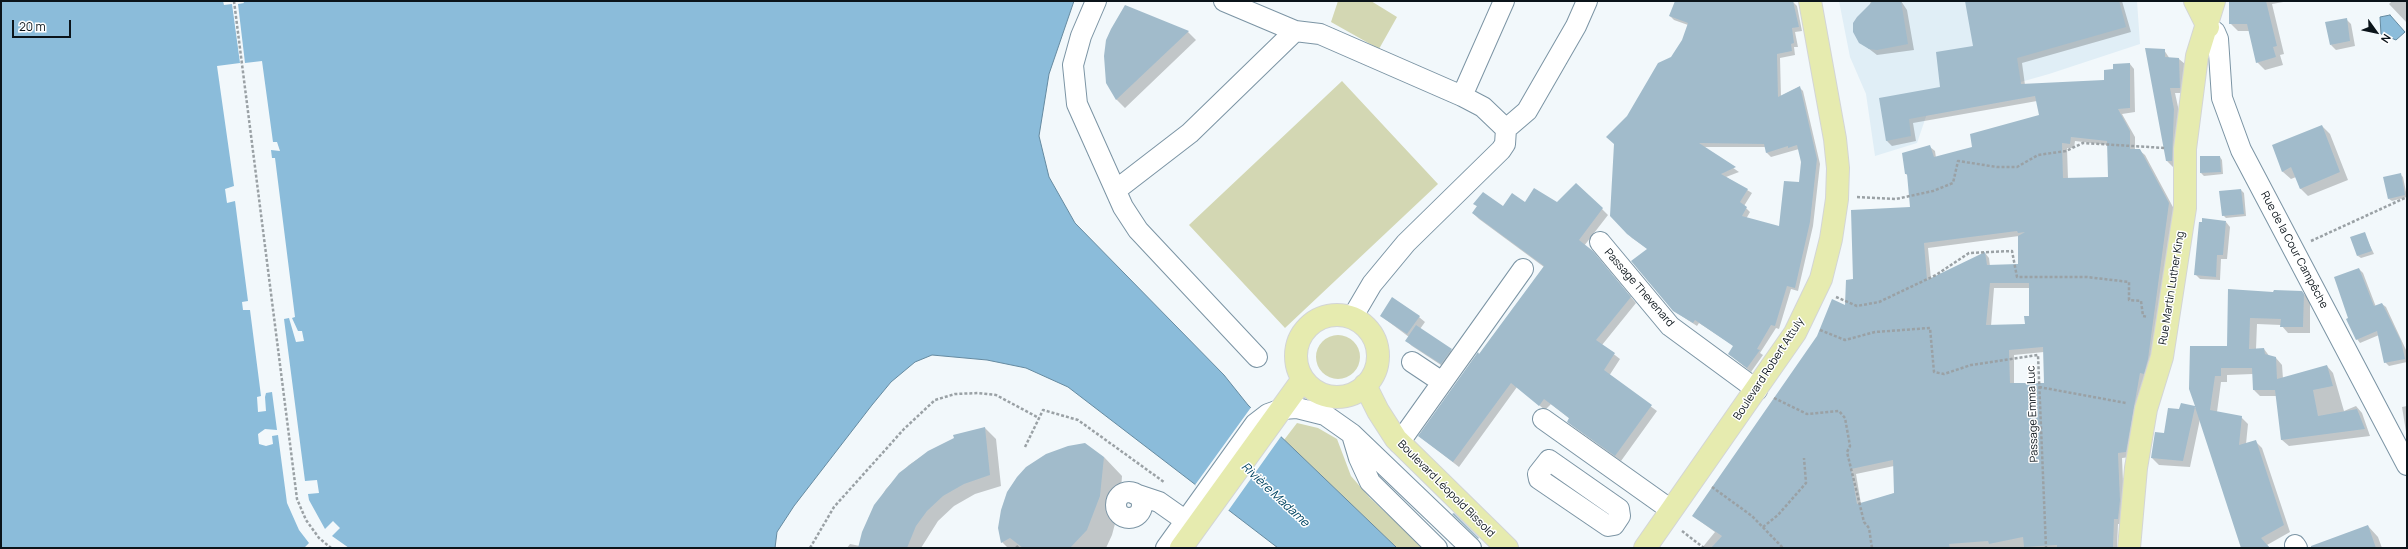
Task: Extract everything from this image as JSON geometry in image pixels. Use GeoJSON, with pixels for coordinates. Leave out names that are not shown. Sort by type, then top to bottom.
{"type":"FeatureCollection","features":[{"type":"Feature","properties":{"kind":"main road","name":"Boulevard Robert Attuly"},"geometry":{"type":"LineString","coordinates":[[1645,548],[1675,519],[1765,393],[1822,279],[1831,239],[1837,199],[1838,168],[1835,139],[1810,1]]}},
{"type":"Feature","properties":{"kind":"main road"},"geometry":{"type":"LineString","coordinates":[[2195,1],[2208,27]]}},
{"type":"Feature","properties":{"kind":"main road","name":"Rue Martin Luther King"},"geometry":{"type":"LineString","coordinates":[[2129,548],[2136,468],[2146,409],[2162,357],[2185,208],[2185,149],[2197,56],[2208,27],[2214,1]]}},
{"type":"Feature","properties":{"kind":"main road"},"geometry":{"type":"LineString","coordinates":[[1181,548],[1186,522],[1208,500],[1275,414],[1296,374],[1298,368],[1296,355],[1298,342],[1304,330],[1314,321],[1326,316],[1339,315],[1345,312],[1363,324],[1372,334],[1377,346],[1377,360],[1373,374],[1365,385],[1353,393],[1339,396],[1325,395],[1312,389],[1296,374]]}},
{"type":"Feature","properties":{"kind":"main road","name":"Boulevard Léopold Bissold"},"geometry":{"type":"LineString","coordinates":[[1365,385],[1378,411],[1399,443],[1507,548]]}},
{"type":"Feature","properties":{"kind":"street"},"geometry":{"type":"LineString","coordinates":[[1096,1],[1081,36],[1073,65],[1077,104],[1123,207],[1138,230],[1257,357]]}},
{"type":"Feature","properties":{"kind":"street"},"geometry":{"type":"LineString","coordinates":[[1224,1],[1295,31],[1320,34],[1462,96],[1483,107],[1506,129]]}},
{"type":"Feature","properties":{"kind":"street"},"geometry":{"type":"LineString","coordinates":[[1462,96],[1504,1]]}},
{"type":"Feature","properties":{"kind":"street"},"geometry":{"type":"LineString","coordinates":[[1345,312],[1372,284],[1406,243],[1505,144],[1506,129],[1527,111],[1576,26],[1587,1]]}},
{"type":"Feature","properties":{"kind":"street","name":"Rue de la Cour Campêche"},"geometry":{"type":"LineString","coordinates":[[2208,27],[2215,32],[2218,39],[2222,98],[2241,150],[2407,465]]}},
{"type":"Feature","properties":{"kind":"street"},"geometry":{"type":"LineString","coordinates":[[1116,190],[1190,133],[1295,31]]}},
{"type":"Feature","properties":{"kind":"street","name":"Passage Thevenard"},"geometry":{"type":"LineString","coordinates":[[1600,242],[1670,326],[1765,393]]}},
{"type":"Feature","properties":{"kind":"street"},"geometry":{"type":"LineString","coordinates":[[1399,443],[1523,269]]}},
{"type":"Feature","properties":{"kind":"street"},"geometry":{"type":"LineString","coordinates":[[1412,362],[1442,382]]}},
{"type":"Feature","properties":{"kind":"street"},"geometry":{"type":"LineString","coordinates":[[1275,414],[1298,408],[1315,411],[1325,415],[1352,434],[1471,548]]}},
{"type":"Feature","properties":{"kind":"street"},"geometry":{"type":"LineString","coordinates":[[1544,419],[1614,469],[1675,519]]}},
{"type":"Feature","properties":{"kind":"street"},"geometry":{"type":"LineString","coordinates":[[1352,434],[1359,458],[1370,482],[1437,548]]}},
{"type":"Feature","properties":{"kind":"street"},"geometry":{"type":"LineString","coordinates":[[1597,493],[1614,469]]}},
{"type":"Feature","properties":{"kind":"street"},"geometry":{"type":"LineString","coordinates":[[1135,494],[1159,502],[1186,522],[1138,515],[1126,518],[1120,514],[1116,506],[1122,495],[1135,494]]}},
{"type":"Feature","properties":{"kind":"street"},"geometry":{"type":"LineString","coordinates":[[1166,548],[1186,522]]}},
{"type":"Feature","properties":{"kind":"path"},"geometry":{"type":"LineString","coordinates":[[234,1],[297,499],[306,520],[331,548]]}},
{"type":"Feature","properties":{"kind":"path"},"geometry":{"type":"LineString","coordinates":[[1850,197],[1896,198],[1933,190],[1953,183],[1958,161],[1997,167],[2017,167],[2038,155],[2066,151],[2082,143],[2185,149]]}},
{"type":"Feature","properties":{"kind":"path"},"geometry":{"type":"LineString","coordinates":[[2294,249],[2407,197]]}},
{"type":"Feature","properties":{"kind":"path"},"geometry":{"type":"LineString","coordinates":[[1830,294],[1857,306],[1879,302],[1936,276],[1969,253],[2012,251],[2017,277],[2088,277],[2129,282],[2129,300],[2141,301],[2143,316],[2167,323]]}},
{"type":"Feature","properties":{"kind":"path"},"geometry":{"type":"LineString","coordinates":[[1296,374],[1290,352],[1296,328],[1307,319],[1345,312]]}},
{"type":"Feature","properties":{"kind":"path","name":"Passage Emma Luc"},"geometry":{"type":"LineString","coordinates":[[1816,328],[1845,340],[1875,332],[1930,328],[1934,372],[1944,374],[1971,365],[2038,355],[2046,548]]}},
{"type":"Feature","properties":{"kind":"path"},"geometry":{"type":"LineString","coordinates":[[2039,387],[2080,393],[2146,409]]}},
{"type":"Feature","properties":{"kind":"path"},"geometry":{"type":"LineString","coordinates":[[810,548],[834,507],[904,429],[935,400],[955,394],[978,393],[996,395],[1039,418]]}},
{"type":"Feature","properties":{"kind":"path"},"geometry":{"type":"LineString","coordinates":[[1765,393],[1784,404],[1807,414],[1839,411],[1845,418],[1850,446],[1847,452],[1864,522],[1869,528],[1872,548]]}},
{"type":"Feature","properties":{"kind":"path"},"geometry":{"type":"LineString","coordinates":[[1025,447],[1043,410],[1078,420],[1167,483]]}},
{"type":"Feature","properties":{"kind":"path"},"geometry":{"type":"LineString","coordinates":[[1764,527],[1778,515],[1806,484],[1804,458]]}},
{"type":"Feature","properties":{"kind":"path"},"geometry":{"type":"LineString","coordinates":[[1709,485],[1764,527],[1783,548]]}},
{"type":"Feature","properties":{"kind":"path"},"geometry":{"type":"LineString","coordinates":[[1675,519],[1704,548]]}},
{"type":"Feature","properties":{"kind":"shaded area"},"geometry":{"type":"Polygon","coordinates":[[[1839,1],[2137,1],[2140,44],[2049,74],[1929,108],[1917,143],[1875,156],[1866,94],[1850,57],[1839,1]]]}},
{"type":"Feature","properties":{"kind":"green space"},"geometry":{"type":"Polygon","coordinates":[[[1338,1],[1371,1],[1397,17],[1379,49],[1331,22],[1338,1]]]}},
{"type":"Feature","properties":{"kind":"green space"},"geometry":{"type":"Polygon","coordinates":[[[1342,81],[1438,184],[1285,328],[1189,225],[1342,81]]]}},
{"type":"Feature","properties":{"kind":"green space"},"geometry":{"type":"Polygon","coordinates":[[[1338,335],[1350,339],[1356,345],[1360,357],[1356,369],[1350,375],[1338,379],[1326,375],[1320,369],[1316,357],[1320,345],[1326,339],[1338,335]]]}},
{"type":"Feature","properties":{"kind":"green space"},"geometry":{"type":"Polygon","coordinates":[[[1297,423],[1318,428],[1337,439],[1351,476],[1370,498],[1424,548],[1397,548],[1284,440],[1297,423]]]}},
{"type":"Feature","properties":{"kind":"water","name":"Rivière Madame"},"geometry":{"type":"Polygon","coordinates":[[[1,1],[1074,1],[1049,74],[1039,136],[1049,177],[1075,223],[1224,375],[1248,405],[1397,548],[1278,548],[1068,387],[1026,368],[987,360],[932,355],[915,362],[891,382],[872,405],[794,506],[777,532],[775,548],[1,548],[1,1]]]}},
{"type":"Feature","properties":{"kind":"water"},"geometry":{"type":"Polygon","coordinates":[[[2390,15],[2405,32],[2396,40],[2381,34],[2380,17],[2390,15]]]}},
{"type":"Feature","properties":{"kind":"pier"},"geometry":{"type":"Polygon","coordinates":[[[223,1],[243,1],[244,3],[238,4],[245,63],[262,61],[273,142],[277,142],[280,151],[271,150],[272,158],[275,158],[295,317],[292,318],[298,331],[302,331],[304,341],[296,342],[289,318],[284,319],[305,481],[317,480],[319,493],[308,494],[309,500],[325,529],[333,521],[340,528],[332,536],[349,548],[304,548],[309,543],[299,530],[287,503],[278,435],[272,436],[273,444],[266,446],[259,444],[258,434],[265,429],[277,430],[272,392],[266,393],[266,411],[258,412],[257,397],[261,396],[250,310],[243,310],[242,302],[248,301],[235,201],[227,203],[225,189],[234,186],[217,66],[240,63],[232,4],[224,5],[223,1]]]}},
{"type":"Feature","properties":{"kind":"pier"},"geometry":{"type":"Polygon","coordinates":[[[1252,406],[1282,435],[1228,511],[1195,485],[1252,406]]]}},
{"type":"Feature","properties":{"kind":"building"},"geometry":{"type":"Polygon","coordinates":[[[1675,1],[1793,1],[1799,27],[1792,28],[1794,43],[1791,44],[1792,51],[1777,54],[1778,97],[1800,86],[1817,159],[1810,222],[1795,288],[1787,286],[1775,326],[1771,325],[1757,349],[1760,350],[1747,368],[1728,354],[1733,346],[1695,320],[1693,323],[1673,311],[1631,261],[1647,249],[1627,234],[1610,216],[1614,144],[1606,137],[1627,116],[1658,63],[1671,57],[1682,40],[1688,23],[1669,16],[1675,1]],[[1699,143],[1736,167],[1721,174],[1748,189],[1740,202],[1747,207],[1742,216],[1779,226],[1784,181],[1799,182],[1801,162],[1797,145],[1788,148],[1788,146],[1766,153],[1764,144],[1699,143]]]}},
{"type":"Feature","properties":{"kind":"building"},"geometry":{"type":"Polygon","coordinates":[[[1873,1],[1901,1],[1908,44],[1877,50],[1869,49],[1859,43],[1853,32],[1853,23],[1873,1]]]}},
{"type":"Feature","properties":{"kind":"building"},"geometry":{"type":"Polygon","coordinates":[[[1965,1],[2119,1],[2126,27],[2017,58],[2021,84],[2104,80],[2104,70],[2113,69],[2113,64],[2130,63],[2130,108],[2118,109],[2130,131],[2130,149],[2140,149],[2169,203],[2148,359],[2144,374],[2140,373],[2126,452],[2118,453],[2120,500],[2118,519],[2114,519],[2113,548],[2057,548],[2057,545],[2024,547],[2023,537],[1989,544],[1988,541],[1949,544],[1950,548],[1711,548],[1722,536],[1692,516],[1817,336],[1832,299],[1845,305],[1846,280],[1853,279],[1851,210],[1910,207],[1907,174],[1905,174],[1902,153],[1930,145],[1934,157],[1972,147],[1970,134],[2039,115],[2035,96],[1909,119],[1911,136],[1886,141],[1879,98],[1940,87],[1936,52],[1973,46],[1965,1]],[[2071,137],[2070,144],[2062,143],[2063,178],[2108,177],[2107,141],[2071,137]],[[2017,231],[1924,243],[1927,280],[1985,252],[1987,265],[2018,264],[2018,236],[2025,232],[2018,233],[2017,231]],[[1990,283],[1986,325],[2025,324],[2024,316],[2029,316],[2029,283],[1990,283]],[[2043,347],[2009,350],[2010,383],[2044,383],[2043,347]],[[1893,460],[1851,469],[1857,504],[1894,493],[1893,460]]]}},
{"type":"Feature","properties":{"kind":"building"},"geometry":{"type":"Polygon","coordinates":[[[2229,1],[2266,1],[2277,46],[2273,47],[2276,57],[2256,63],[2247,24],[2229,24],[2229,1]]]}},
{"type":"Feature","properties":{"kind":"building"},"geometry":{"type":"Polygon","coordinates":[[[1125,5],[1189,31],[1116,100],[1106,83],[1104,56],[1106,40],[1125,5]]]}},
{"type":"Feature","properties":{"kind":"building"},"geometry":{"type":"Polygon","coordinates":[[[2347,18],[2350,41],[2330,45],[2325,22],[2347,18]]]}},
{"type":"Feature","properties":{"kind":"building"},"geometry":{"type":"Polygon","coordinates":[[[2145,48],[2165,49],[2165,57],[2179,58],[2180,88],[2170,88],[2174,109],[2172,161],[2166,161],[2145,48]]]}},
{"type":"Feature","properties":{"kind":"building"},"geometry":{"type":"Polygon","coordinates":[[[2322,125],[2340,172],[2300,189],[2291,167],[2282,172],[2272,145],[2322,125]]]}},
{"type":"Feature","properties":{"kind":"building"},"geometry":{"type":"Polygon","coordinates":[[[2200,156],[2220,156],[2221,172],[2200,173],[2200,156]]]}},
{"type":"Feature","properties":{"kind":"building"},"geometry":{"type":"Polygon","coordinates":[[[2401,173],[2405,195],[2388,199],[2383,177],[2401,173]]]}},
{"type":"Feature","properties":{"kind":"building"},"geometry":{"type":"Polygon","coordinates":[[[1576,183],[1603,208],[1579,240],[1593,251],[1631,297],[1596,340],[1615,353],[1604,370],[1652,405],[1615,456],[1567,422],[1569,418],[1544,399],[1539,406],[1511,383],[1453,462],[1418,436],[1478,352],[1479,354],[1544,266],[1472,213],[1477,206],[1473,204],[1483,192],[1503,206],[1512,193],[1525,202],[1534,188],[1557,202],[1576,183]]]}},
{"type":"Feature","properties":{"kind":"building"},"geometry":{"type":"Polygon","coordinates":[[[2241,189],[2244,214],[2222,216],[2219,191],[2241,189]]]}},
{"type":"Feature","properties":{"kind":"building"},"geometry":{"type":"Polygon","coordinates":[[[2202,218],[2226,221],[2223,255],[2217,255],[2216,277],[2194,275],[2199,222],[2202,222],[2202,218]]]}},
{"type":"Feature","properties":{"kind":"building"},"geometry":{"type":"Polygon","coordinates":[[[2365,232],[2372,251],[2357,256],[2350,237],[2365,232]]]}},
{"type":"Feature","properties":{"kind":"building"},"geometry":{"type":"Polygon","coordinates":[[[2359,268],[2374,306],[2382,303],[2401,341],[2405,359],[2384,363],[2377,331],[2356,340],[2346,319],[2348,318],[2334,277],[2359,268]]]}},
{"type":"Feature","properties":{"kind":"building"},"geometry":{"type":"Polygon","coordinates":[[[2228,289],[2273,292],[2274,290],[2302,291],[2304,294],[2303,327],[2280,327],[2281,319],[2250,318],[2249,349],[2264,348],[2265,354],[2276,357],[2277,379],[2327,365],[2333,386],[2313,390],[2318,416],[2357,409],[2365,429],[2281,440],[2275,390],[2253,390],[2252,368],[2221,368],[2221,376],[2215,376],[2210,410],[2242,416],[2239,445],[2256,440],[2284,525],[2261,538],[2270,548],[2241,548],[2195,407],[2183,461],[2151,458],[2155,432],[2164,433],[2168,408],[2179,409],[2181,403],[2195,406],[2189,389],[2190,346],[2227,346],[2228,289]]]}},
{"type":"Feature","properties":{"kind":"building"},"geometry":{"type":"Polygon","coordinates":[[[1392,297],[1420,316],[1407,334],[1380,316],[1392,297]]]}},
{"type":"Feature","properties":{"kind":"building"},"geometry":{"type":"Polygon","coordinates":[[[1416,325],[1452,349],[1441,364],[1405,341],[1416,325]]]}},
{"type":"Feature","properties":{"kind":"building"},"geometry":{"type":"Polygon","coordinates":[[[985,427],[990,475],[964,484],[943,496],[927,511],[916,526],[907,548],[858,548],[862,532],[874,505],[899,473],[928,451],[954,438],[953,435],[985,427]]]}},
{"type":"Feature","properties":{"kind":"building"},"geometry":{"type":"Polygon","coordinates":[[[1085,443],[1104,457],[1100,496],[1087,530],[1070,548],[1023,548],[1010,538],[1001,543],[998,528],[1001,510],[1007,492],[1017,477],[1026,467],[1046,454],[1068,446],[1085,443]]]}},
{"type":"Feature","properties":{"kind":"building"},"geometry":{"type":"Polygon","coordinates":[[[1454,513],[1479,538],[1478,539],[1452,514],[1454,513]]]}},
{"type":"Feature","properties":{"kind":"building"},"geometry":{"type":"Polygon","coordinates":[[[2368,525],[2376,548],[2311,548],[2311,546],[2368,525]]]}}]}
